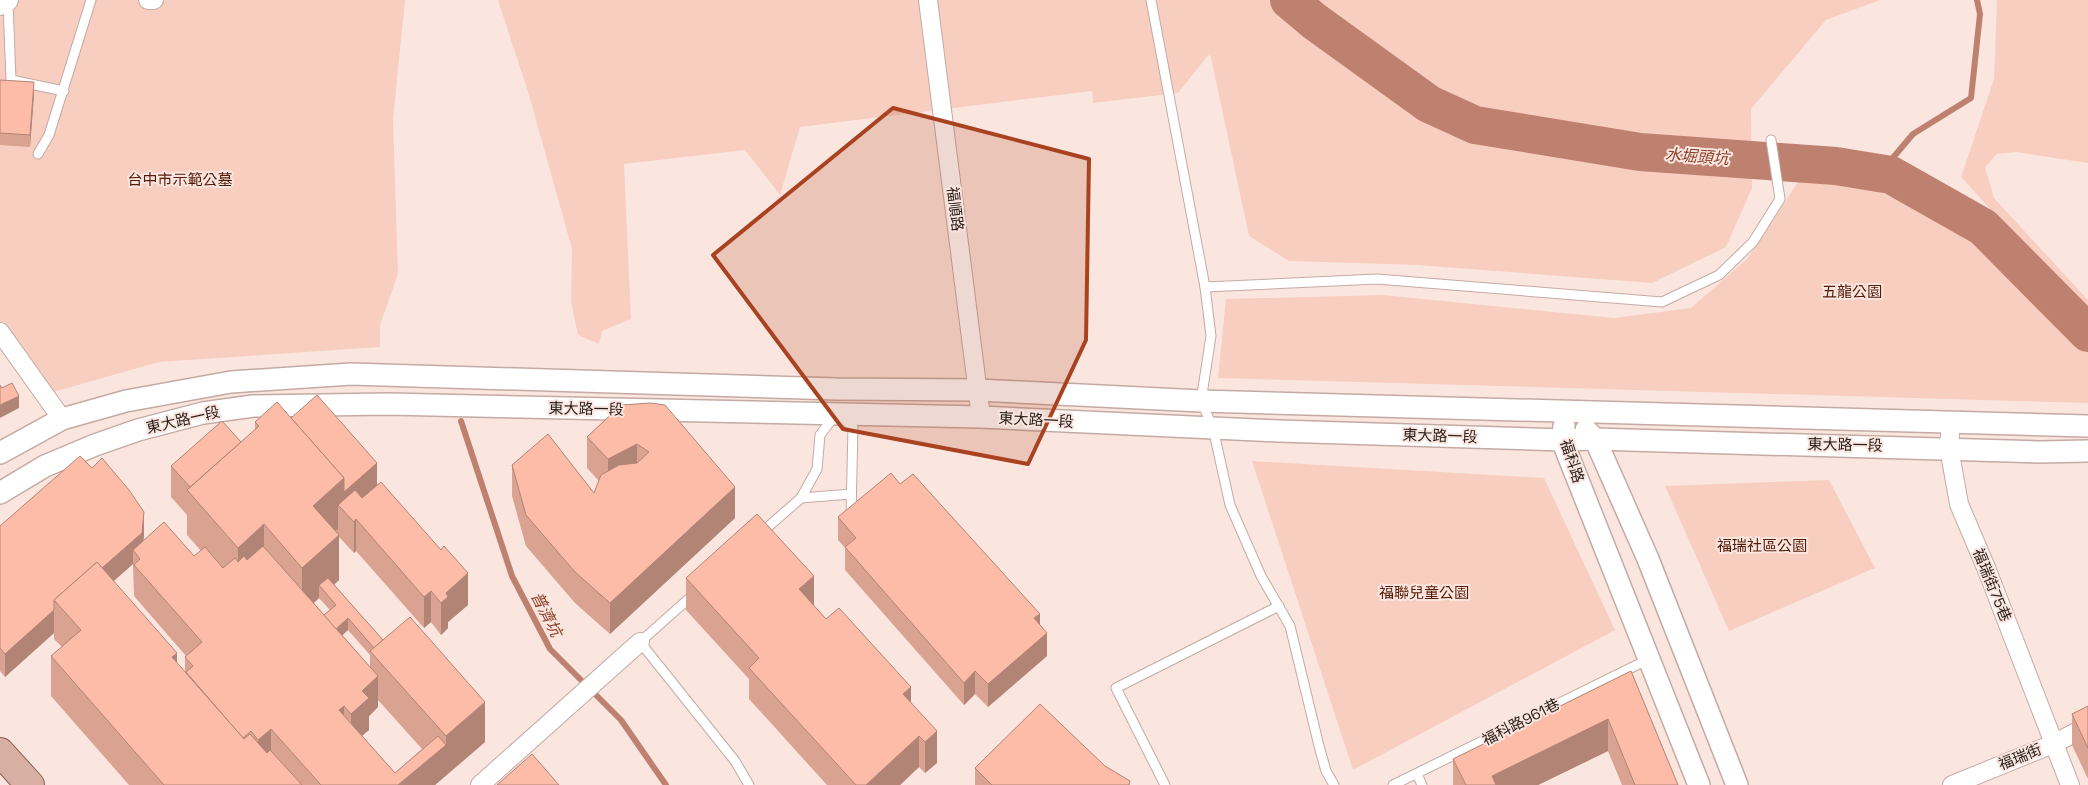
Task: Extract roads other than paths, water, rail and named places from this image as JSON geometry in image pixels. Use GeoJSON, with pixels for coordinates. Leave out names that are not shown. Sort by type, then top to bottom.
{"type":"FeatureCollection","features":[{"type":"Feature","properties":{"kind":"main road"},"geometry":{"type":"LineString","coordinates":[[0,752],[30,785]]}},
{"type":"Feature","properties":{"kind":"street"},"geometry":{"type":"LineString","coordinates":[[148,0],[153,0]]}},
{"type":"Feature","properties":{"kind":"street","name":"福順路"},"geometry":{"type":"LineString","coordinates":[[928,0],[981,417]]}},
{"type":"Feature","properties":{"kind":"street"},"geometry":{"type":"LineString","coordinates":[[0,332],[62,419]]}},
{"type":"Feature","properties":{"kind":"street","name":"東大路一段"},"geometry":{"type":"LineString","coordinates":[[0,453],[62,419],[126,400],[231,382],[351,374],[837,389],[978,390],[1201,401],[2088,426]]}},
{"type":"Feature","properties":{"kind":"street"},"geometry":{"type":"LineString","coordinates":[[836,414],[837,389]]}},
{"type":"Feature","properties":{"kind":"street","name":"東大路一段"},"geometry":{"type":"LineString","coordinates":[[0,493],[45,466],[95,445],[138,430],[203,413],[253,406],[388,404],[981,417],[1213,428],[1562,440],[1595,439],[2039,452],[2088,451]]}},
{"type":"Feature","properties":{"kind":"street","name":"福科路"},"geometry":{"type":"LineString","coordinates":[[1565,411],[1595,439],[1648,559],[1737,785]]}},
{"type":"Feature","properties":{"kind":"street","name":"福科路"},"geometry":{"type":"LineString","coordinates":[[1565,411],[1562,440],[1699,785]]}},
{"type":"Feature","properties":{"kind":"street","name":"福瑞街75巷"},"geometry":{"type":"LineString","coordinates":[[1951,422],[1949,448],[1959,504],[1987,570],[2070,785]]}},
{"type":"Feature","properties":{"kind":"street"},"geometry":{"type":"LineString","coordinates":[[480,785],[640,642]]}},
{"type":"Feature","properties":{"kind":"street","name":"福瑞街"},"geometry":{"type":"LineString","coordinates":[[1952,785],[2053,744],[2088,726]]}},
{"type":"Feature","properties":{"kind":"lane"},"geometry":{"type":"LineString","coordinates":[[38,154],[49,135],[92,0]]}},
{"type":"Feature","properties":{"kind":"lane"},"geometry":{"type":"LineString","coordinates":[[1151,0],[1205,287],[1211,336],[1201,401],[1213,428],[1230,505],[1261,576],[1290,626],[1319,746],[1326,771],[1334,785]]}},
{"type":"Feature","properties":{"kind":"lane"},"geometry":{"type":"LineString","coordinates":[[6,3],[11,80],[64,91]]}},
{"type":"Feature","properties":{"kind":"lane"},"geometry":{"type":"LineString","coordinates":[[1205,287],[1377,279],[1662,302],[1719,275],[1753,242],[1780,198],[1771,140]]}},
{"type":"Feature","properties":{"kind":"lane"},"geometry":{"type":"LineString","coordinates":[[757,537],[801,498],[817,469],[820,435],[836,414],[853,427],[851,515]]}},
{"type":"Feature","properties":{"kind":"lane"},"geometry":{"type":"LineString","coordinates":[[801,498],[851,494]]}},
{"type":"Feature","properties":{"kind":"lane"},"geometry":{"type":"LineString","coordinates":[[699,589],[640,642],[735,761],[749,785]]}},
{"type":"Feature","properties":{"kind":"lane"},"geometry":{"type":"LineString","coordinates":[[1165,785],[1116,688],[1279,606]]}},
{"type":"Feature","properties":{"kind":"lane","name":"福科路961巷"},"geometry":{"type":"LineString","coordinates":[[1393,785],[1649,658]]}},
{"type":"Feature","properties":{"kind":"lane"},"geometry":{"type":"LineString","coordinates":[[1417,774],[1422,785]]}},
{"type":"Feature","properties":{"kind":"waterway","name":"水堀頭坑"},"geometry":{"type":"LineString","coordinates":[[1289,0],[1314,21],[1429,104],[1475,125],[1640,152],[1836,166],[1891,175],[1983,227],[2088,333]]}},
{"type":"Feature","properties":{"kind":"waterway"},"geometry":{"type":"LineString","coordinates":[[1880,173],[1913,134],[1971,98],[1980,14],[1977,0]]}},
{"type":"Feature","properties":{"kind":"waterway","name":"普濟坑"},"geometry":{"type":"LineString","coordinates":[[461,421],[512,576],[550,649],[621,720],[666,785]]}},
{"type":"Feature","properties":{"kind":"park label","name":"台中市示範公墓"},"geometry":{"type":"Point","coordinates":[180,180]}},
{"type":"Feature","properties":{"kind":"park label","name":"五龍公園"},"geometry":{"type":"Point","coordinates":[1852,292]}},
{"type":"Feature","properties":{"kind":"park label","name":"福瑞社區公園"},"geometry":{"type":"Point","coordinates":[1762,546]}},
{"type":"Feature","properties":{"kind":"park label","name":"福聯兒童公園"},"geometry":{"type":"Point","coordinates":[1424,593]}}]}
